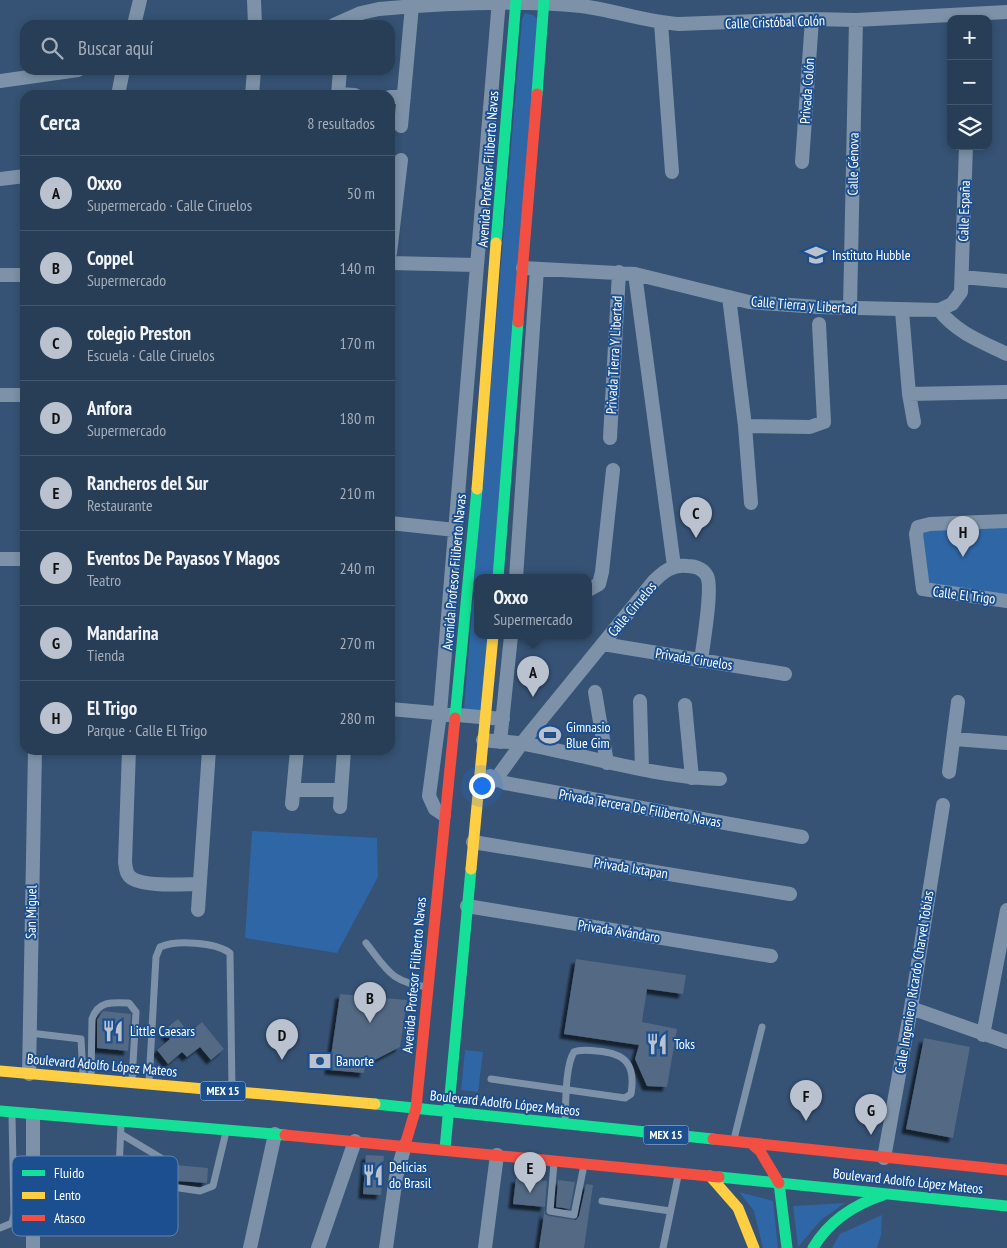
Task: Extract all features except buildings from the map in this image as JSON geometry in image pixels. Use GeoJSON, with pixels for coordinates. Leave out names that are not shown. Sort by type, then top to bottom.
{"type":"FeatureCollection","features":[{"type":"Feature","properties":{"kind":"main road","name":"Avenida Profesor Filiberto Navas"},"geometry":{"type":"LineString","coordinates":[[405,1145],[416,1108],[444,815],[473,588],[515,2]]}},
{"type":"Feature","properties":{"kind":"main road"},"geometry":{"type":"LineString","coordinates":[[498,574],[530,269],[544,2]]}},
{"type":"Feature","properties":{"kind":"main road"},"geometry":{"type":"LineString","coordinates":[[445,1150],[493,639]]}},
{"type":"Feature","properties":{"kind":"main road","name":"Boulevard Adolfo López Mateos"},"geometry":{"type":"LineString","coordinates":[[0,1072],[416,1108],[1007,1170]]}},
{"type":"Feature","properties":{"kind":"main road","name":"Boulevard Adolfo López Mateos"},"geometry":{"type":"LineString","coordinates":[[6,1112],[405,1145],[1007,1206]]}},
{"type":"Feature","properties":{"kind":"main road"},"geometry":{"type":"LineString","coordinates":[[752,1144],[760,1151],[779,1183],[787,1248]]}},
{"type":"Feature","properties":{"kind":"main road"},"geometry":{"type":"LineString","coordinates":[[710,1176],[736,1203],[743,1215],[754,1248]]}},
{"type":"Feature","properties":{"kind":"main road"},"geometry":{"type":"LineString","coordinates":[[813,1248],[825,1229],[842,1214],[863,1203],[887,1194]]}},
{"type":"Feature","properties":{"kind":"street"},"geometry":{"type":"LineString","coordinates":[[135,20],[140,0]]}},
{"type":"Feature","properties":{"kind":"street"},"geometry":{"type":"LineString","coordinates":[[254,0],[255,20]]}},
{"type":"Feature","properties":{"kind":"street"},"geometry":{"type":"LineString","coordinates":[[444,815],[435,809],[429,796],[440,713],[499,2]]}},
{"type":"Feature","properties":{"kind":"street","name":"Calle Cristóbal Colón"},"geometry":{"type":"LineString","coordinates":[[347,20],[377,4],[412,6],[499,2],[544,2],[600,9],[661,23],[706,24],[812,19],[856,20],[947,17]]}},
{"type":"Feature","properties":{"kind":"street"},"geometry":{"type":"LineString","coordinates":[[401,126],[412,6]]}},
{"type":"Feature","properties":{"kind":"street","name":"Calle Cristóbal Colón"},"geometry":{"type":"LineString","coordinates":[[980,15],[1007,12]]}},
{"type":"Feature","properties":{"kind":"street","name":"Privada Colón"},"geometry":{"type":"LineString","coordinates":[[802,162],[812,19]]}},
{"type":"Feature","properties":{"kind":"street","name":"Calle Génova"},"geometry":{"type":"LineString","coordinates":[[850,308],[856,20]]}},
{"type":"Feature","properties":{"kind":"street"},"geometry":{"type":"LineString","coordinates":[[661,23],[672,172]]}},
{"type":"Feature","properties":{"kind":"street"},"geometry":{"type":"LineString","coordinates":[[0,81],[43,75]]}},
{"type":"Feature","properties":{"kind":"street"},"geometry":{"type":"LineString","coordinates":[[119,90],[122,75]]}},
{"type":"Feature","properties":{"kind":"street"},"geometry":{"type":"LineString","coordinates":[[252,90],[254,75]]}},
{"type":"Feature","properties":{"kind":"street"},"geometry":{"type":"LineString","coordinates":[[338,90],[340,75]]}},
{"type":"Feature","properties":{"kind":"street"},"geometry":{"type":"LineString","coordinates":[[395,97],[404,97]]}},
{"type":"Feature","properties":{"kind":"street","name":"Calle España"},"geometry":{"type":"LineString","coordinates":[[962,277],[966,150]]}},
{"type":"Feature","properties":{"kind":"street"},"geometry":{"type":"LineString","coordinates":[[395,183],[401,160]]}},
{"type":"Feature","properties":{"kind":"street"},"geometry":{"type":"LineString","coordinates":[[0,179],[20,177]]}},
{"type":"Feature","properties":{"kind":"street"},"geometry":{"type":"LineString","coordinates":[[395,263],[476,265]]}},
{"type":"Feature","properties":{"kind":"street"},"geometry":{"type":"LineString","coordinates":[[516,574],[530,269]]}},
{"type":"Feature","properties":{"kind":"street","name":"Calle Tierra y Libertad"},"geometry":{"type":"LineString","coordinates":[[530,269],[635,274],[749,302],[902,311],[939,310]]}},
{"type":"Feature","properties":{"kind":"street","name":"Privada Tierra Y Libertad"},"geometry":{"type":"LineString","coordinates":[[610,438],[619,272]]}},
{"type":"Feature","properties":{"kind":"street"},"geometry":{"type":"LineString","coordinates":[[635,274],[674,566],[693,566],[701,570],[707,578],[708,591],[701,661]]}},
{"type":"Feature","properties":{"kind":"street"},"geometry":{"type":"LineString","coordinates":[[0,275],[20,275]]}},
{"type":"Feature","properties":{"kind":"street"},"geometry":{"type":"LineString","coordinates":[[1007,280],[962,277],[960,292],[956,300],[939,310],[961,332],[1007,354]]}},
{"type":"Feature","properties":{"kind":"street"},"geometry":{"type":"LineString","coordinates":[[729,297],[745,426],[751,503]]}},
{"type":"Feature","properties":{"kind":"street"},"geometry":{"type":"LineString","coordinates":[[902,311],[909,394],[914,422]]}},
{"type":"Feature","properties":{"kind":"street"},"geometry":{"type":"LineString","coordinates":[[745,426],[810,427],[824,422],[820,324]]}},
{"type":"Feature","properties":{"kind":"street"},"geometry":{"type":"LineString","coordinates":[[909,394],[1007,392]]}},
{"type":"Feature","properties":{"kind":"street"},"geometry":{"type":"LineString","coordinates":[[0,395],[20,395]]}},
{"type":"Feature","properties":{"kind":"street"},"geometry":{"type":"LineString","coordinates":[[592,588],[599,584],[602,572],[613,470]]}},
{"type":"Feature","properties":{"kind":"street","name":"Calle El Trigo"},"geometry":{"type":"LineString","coordinates":[[1007,521],[930,524],[918,527],[916,534],[923,588],[1007,601]]}},
{"type":"Feature","properties":{"kind":"street"},"geometry":{"type":"LineString","coordinates":[[395,524],[455,530]]}},
{"type":"Feature","properties":{"kind":"street"},"geometry":{"type":"LineString","coordinates":[[0,559],[20,559]]}},
{"type":"Feature","properties":{"kind":"street","name":"Calle Ciruelos"},"geometry":{"type":"LineString","coordinates":[[479,792],[496,779],[522,744],[654,581],[674,566]]}},
{"type":"Feature","properties":{"kind":"street"},"geometry":{"type":"LineString","coordinates":[[500,742],[511,639]]}},
{"type":"Feature","properties":{"kind":"street","name":"Privada Ciruelos"},"geometry":{"type":"LineString","coordinates":[[603,644],[785,674]]}},
{"type":"Feature","properties":{"kind":"street"},"geometry":{"type":"LineString","coordinates":[[595,692],[607,762]]}},
{"type":"Feature","properties":{"kind":"street"},"geometry":{"type":"LineString","coordinates":[[640,701],[642,769]]}},
{"type":"Feature","properties":{"kind":"street"},"geometry":{"type":"LineString","coordinates":[[949,772],[958,702]]}},
{"type":"Feature","properties":{"kind":"street"},"geometry":{"type":"LineString","coordinates":[[685,704],[692,778]]}},
{"type":"Feature","properties":{"kind":"street"},"geometry":{"type":"LineString","coordinates":[[395,709],[503,719]]}},
{"type":"Feature","properties":{"kind":"street"},"geometry":{"type":"LineString","coordinates":[[954,739],[1007,743]]}},
{"type":"Feature","properties":{"kind":"street"},"geometry":{"type":"LineString","coordinates":[[483,740],[522,744],[692,778],[720,779]]}},
{"type":"Feature","properties":{"kind":"street","name":"San Miguel"},"geometry":{"type":"LineString","coordinates":[[29,1074],[35,755]]}},
{"type":"Feature","properties":{"kind":"street"},"geometry":{"type":"LineString","coordinates":[[129,755],[125,862],[128,875],[143,882],[200,884]]}},
{"type":"Feature","properties":{"kind":"street"},"geometry":{"type":"LineString","coordinates":[[198,910],[209,755]]}},
{"type":"Feature","properties":{"kind":"street"},"geometry":{"type":"LineString","coordinates":[[296,755],[292,797],[341,790]]}},
{"type":"Feature","properties":{"kind":"street"},"geometry":{"type":"LineString","coordinates":[[340,806],[344,755]]}},
{"type":"Feature","properties":{"kind":"street","name":"Privada Tercera De Filiberto Navas"},"geometry":{"type":"LineString","coordinates":[[481,770],[505,783],[802,837]]}},
{"type":"Feature","properties":{"kind":"street","name":"Calle Ingeniero Ricardo Charvel Tobías"},"geometry":{"type":"LineString","coordinates":[[884,1158],[911,1008],[943,805]]}},
{"type":"Feature","properties":{"kind":"street","name":"Privada Ixtapan"},"geometry":{"type":"LineString","coordinates":[[473,842],[790,894]]}},
{"type":"Feature","properties":{"kind":"street","name":"Privada Avándaro"},"geometry":{"type":"LineString","coordinates":[[467,906],[771,956]]}},
{"type":"Feature","properties":{"kind":"street"},"geometry":{"type":"LineString","coordinates":[[983,1034],[1007,910]]}},
{"type":"Feature","properties":{"kind":"street"},"geometry":{"type":"LineString","coordinates":[[911,1008],[1007,1042]]}},
{"type":"Feature","properties":{"kind":"street"},"geometry":{"type":"LineString","coordinates":[[33,1115],[33,1156]]}},
{"type":"Feature","properties":{"kind":"street"},"geometry":{"type":"LineString","coordinates":[[250,1248],[275,1134]]}},
{"type":"Feature","properties":{"kind":"street"},"geometry":{"type":"LineString","coordinates":[[318,1248],[355,1141]]}},
{"type":"Feature","properties":{"kind":"street"},"geometry":{"type":"LineString","coordinates":[[386,1248],[396,1176],[405,1145]]}},
{"type":"Feature","properties":{"kind":"street"},"geometry":{"type":"LineString","coordinates":[[484,1248],[498,1154]]}},
{"type":"Feature","properties":{"kind":"lane"},"geometry":{"type":"LineString","coordinates":[[149,1085],[156,957],[160,947],[180,943],[213,947],[230,953],[232,1092]]}},
{"type":"Feature","properties":{"kind":"lane"},"geometry":{"type":"LineString","coordinates":[[366,943],[392,977],[404,983],[428,988]]}},
{"type":"Feature","properties":{"kind":"lane"},"geometry":{"type":"LineString","coordinates":[[87,1079],[92,1019],[95,1010],[105,1003],[129,1003],[136,1012],[132,1083]]}},
{"type":"Feature","properties":{"kind":"lane"},"geometry":{"type":"LineString","coordinates":[[734,1142],[762,1027]]}},
{"type":"Feature","properties":{"kind":"lane"},"geometry":{"type":"LineString","coordinates":[[30,1033],[81,1039],[87,1079]]}},
{"type":"Feature","properties":{"kind":"lane"},"geometry":{"type":"LineString","coordinates":[[491,1079],[567,1088],[622,1099],[627,1098],[630,1094],[632,1085],[628,1062],[622,1056],[607,1052],[576,1051],[570,1062],[567,1088],[565,1124]]}},
{"type":"Feature","properties":{"kind":"lane"},"geometry":{"type":"LineString","coordinates":[[6,1112],[12,1188]]}},
{"type":"Feature","properties":{"kind":"lane"},"geometry":{"type":"LineString","coordinates":[[120,1156],[121,1122]]}},
{"type":"Feature","properties":{"kind":"lane"},"geometry":{"type":"LineString","coordinates":[[178,1189],[200,1191],[213,1186],[226,1130]]}},
{"type":"Feature","properties":{"kind":"lane"},"geometry":{"type":"LineString","coordinates":[[121,1134],[158,1156]]}},
{"type":"Feature","properties":{"kind":"lane"},"geometry":{"type":"LineString","coordinates":[[554,1160],[550,1211],[574,1215],[584,1163]]}},
{"type":"Feature","properties":{"kind":"lane"},"geometry":{"type":"LineString","coordinates":[[663,1248],[678,1173]]}},
{"type":"Feature","properties":{"kind":"lane"},"geometry":{"type":"LineString","coordinates":[[602,1201],[670,1212]]}},
{"type":"Feature","properties":{"kind":"lane"},"geometry":{"type":"LineString","coordinates":[[0,1228],[12,1223]]}},
{"type":"Feature","properties":{"kind":"shaded area"},"geometry":{"type":"Polygon","coordinates":[[[525,13],[533,15],[539,20],[493,574],[475,574],[522,19],[525,13]]]}},
{"type":"Feature","properties":{"kind":"shaded area"},"geometry":{"type":"Polygon","coordinates":[[[952,523],[997,528],[1007,526],[1007,598],[921,583],[917,531],[952,523]]]}},
{"type":"Feature","properties":{"kind":"shaded area"},"geometry":{"type":"Polygon","coordinates":[[[473,600],[474,639],[490,639],[483,710],[464,709],[473,600]]]}},
{"type":"Feature","properties":{"kind":"shaded area"},"geometry":{"type":"Polygon","coordinates":[[[252,831],[377,838],[378,877],[337,953],[245,938],[252,831]]]}},
{"type":"Feature","properties":{"kind":"shaded area"},"geometry":{"type":"Polygon","coordinates":[[[465,1050],[483,1052],[478,1092],[461,1090],[465,1050]]]}},
{"type":"Feature","properties":{"kind":"shaded area"},"geometry":{"type":"Polygon","coordinates":[[[739,1192],[773,1201],[778,1248],[763,1248],[754,1211],[739,1192]]]}},
{"type":"Feature","properties":{"kind":"shaded area"},"geometry":{"type":"Polygon","coordinates":[[[845,1203],[821,1220],[798,1247],[793,1206],[845,1203]]]}},
{"type":"Feature","properties":{"kind":"shaded area"},"geometry":{"type":"Polygon","coordinates":[[[882,1215],[881,1235],[877,1248],[832,1248],[840,1234],[882,1215]]]}},
{"type":"Feature","properties":{"kind":"traffic: fast"},"geometry":{"type":"LineString","coordinates":[[496,243],[516,0]]}},
{"type":"Feature","properties":{"kind":"traffic: fast"},"geometry":{"type":"LineString","coordinates":[[537,94],[544,0]]}},
{"type":"Feature","properties":{"kind":"traffic: fast"},"geometry":{"type":"LineString","coordinates":[[498,574],[518,322]]}},
{"type":"Feature","properties":{"kind":"traffic: fast"},"geometry":{"type":"LineString","coordinates":[[455,718],[477,489]]}},
{"type":"Feature","properties":{"kind":"traffic: fast"},"geometry":{"type":"LineString","coordinates":[[445,1149],[471,869]]}},
{"type":"Feature","properties":{"kind":"traffic: fast"},"geometry":{"type":"LineString","coordinates":[[375,1104],[713,1139]]}},
{"type":"Feature","properties":{"kind":"traffic: fast"},"geometry":{"type":"LineString","coordinates":[[0,1111],[285,1135]]}},
{"type":"Feature","properties":{"kind":"traffic: fast"},"geometry":{"type":"LineString","coordinates":[[719,1177],[1007,1206]]}},
{"type":"Feature","properties":{"kind":"traffic: fast"},"geometry":{"type":"LineString","coordinates":[[779,1183],[787,1248]]}},
{"type":"Feature","properties":{"kind":"traffic: fast"},"geometry":{"type":"LineString","coordinates":[[813,1248],[826,1230],[843,1215],[883,1195]]}},
{"type":"Feature","properties":{"kind":"traffic: slow"},"geometry":{"type":"LineString","coordinates":[[477,489],[496,243]]}},
{"type":"Feature","properties":{"kind":"traffic: slow"},"geometry":{"type":"LineString","coordinates":[[471,869],[493,639]]}},
{"type":"Feature","properties":{"kind":"traffic: slow"},"geometry":{"type":"LineString","coordinates":[[0,1071],[375,1104]]}},
{"type":"Feature","properties":{"kind":"traffic: slow"},"geometry":{"type":"LineString","coordinates":[[710,1176],[738,1208],[754,1248]]}},
{"type":"Feature","properties":{"kind":"traffic: jam"},"geometry":{"type":"LineString","coordinates":[[518,322],[537,94]]}},
{"type":"Feature","properties":{"kind":"traffic: jam"},"geometry":{"type":"LineString","coordinates":[[405,1145],[416,1108],[455,718]]}},
{"type":"Feature","properties":{"kind":"traffic: jam"},"geometry":{"type":"LineString","coordinates":[[285,1135],[719,1177]]}},
{"type":"Feature","properties":{"kind":"traffic: jam"},"geometry":{"type":"LineString","coordinates":[[713,1139],[1007,1170]]}},
{"type":"Feature","properties":{"kind":"traffic: jam"},"geometry":{"type":"LineString","coordinates":[[752,1144],[760,1151],[779,1183]]}},
{"type":"Feature","properties":{"kind":"place","name":"Instituto Hubble"},"geometry":{"type":"Point","coordinates":[816,255]}},
{"type":"Feature","properties":{"kind":"place","name":"colegio Preston"},"geometry":{"type":"Point","coordinates":[696,538]}},
{"type":"Feature","properties":{"kind":"place","name":"El Trigo"},"geometry":{"type":"Point","coordinates":[963,557]}},
{"type":"Feature","properties":{"kind":"place","name":"Oxxo"},"geometry":{"type":"Point","coordinates":[533,697]}},
{"type":"Feature","properties":{"kind":"place","name":"Gimnasio Blue Gim"},"geometry":{"type":"Point","coordinates":[550,735]}},
{"type":"Feature","properties":{"kind":"place","name":"Coppel"},"geometry":{"type":"Point","coordinates":[370,1023]}},
{"type":"Feature","properties":{"kind":"place","name":"Little Caesars"},"geometry":{"type":"Point","coordinates":[113,1031]}},
{"type":"Feature","properties":{"kind":"place","name":"Toks"},"geometry":{"type":"Point","coordinates":[657,1044]}},
{"type":"Feature","properties":{"kind":"place","name":"Anfora"},"geometry":{"type":"Point","coordinates":[282,1060]}},
{"type":"Feature","properties":{"kind":"place","name":"Banorte"},"geometry":{"type":"Point","coordinates":[320,1061]}},
{"type":"Feature","properties":{"kind":"place","name":"Eventos De Payasos Y Magos"},"geometry":{"type":"Point","coordinates":[806,1121]}},
{"type":"Feature","properties":{"kind":"place","name":"Mandarina"},"geometry":{"type":"Point","coordinates":[871,1135]}},
{"type":"Feature","properties":{"kind":"place","name":"Delicias do Brasil"},"geometry":{"type":"Point","coordinates":[373,1175]}},
{"type":"Feature","properties":{"kind":"place","name":"Rancheros del Sur"},"geometry":{"type":"Point","coordinates":[530,1193]}}]}
